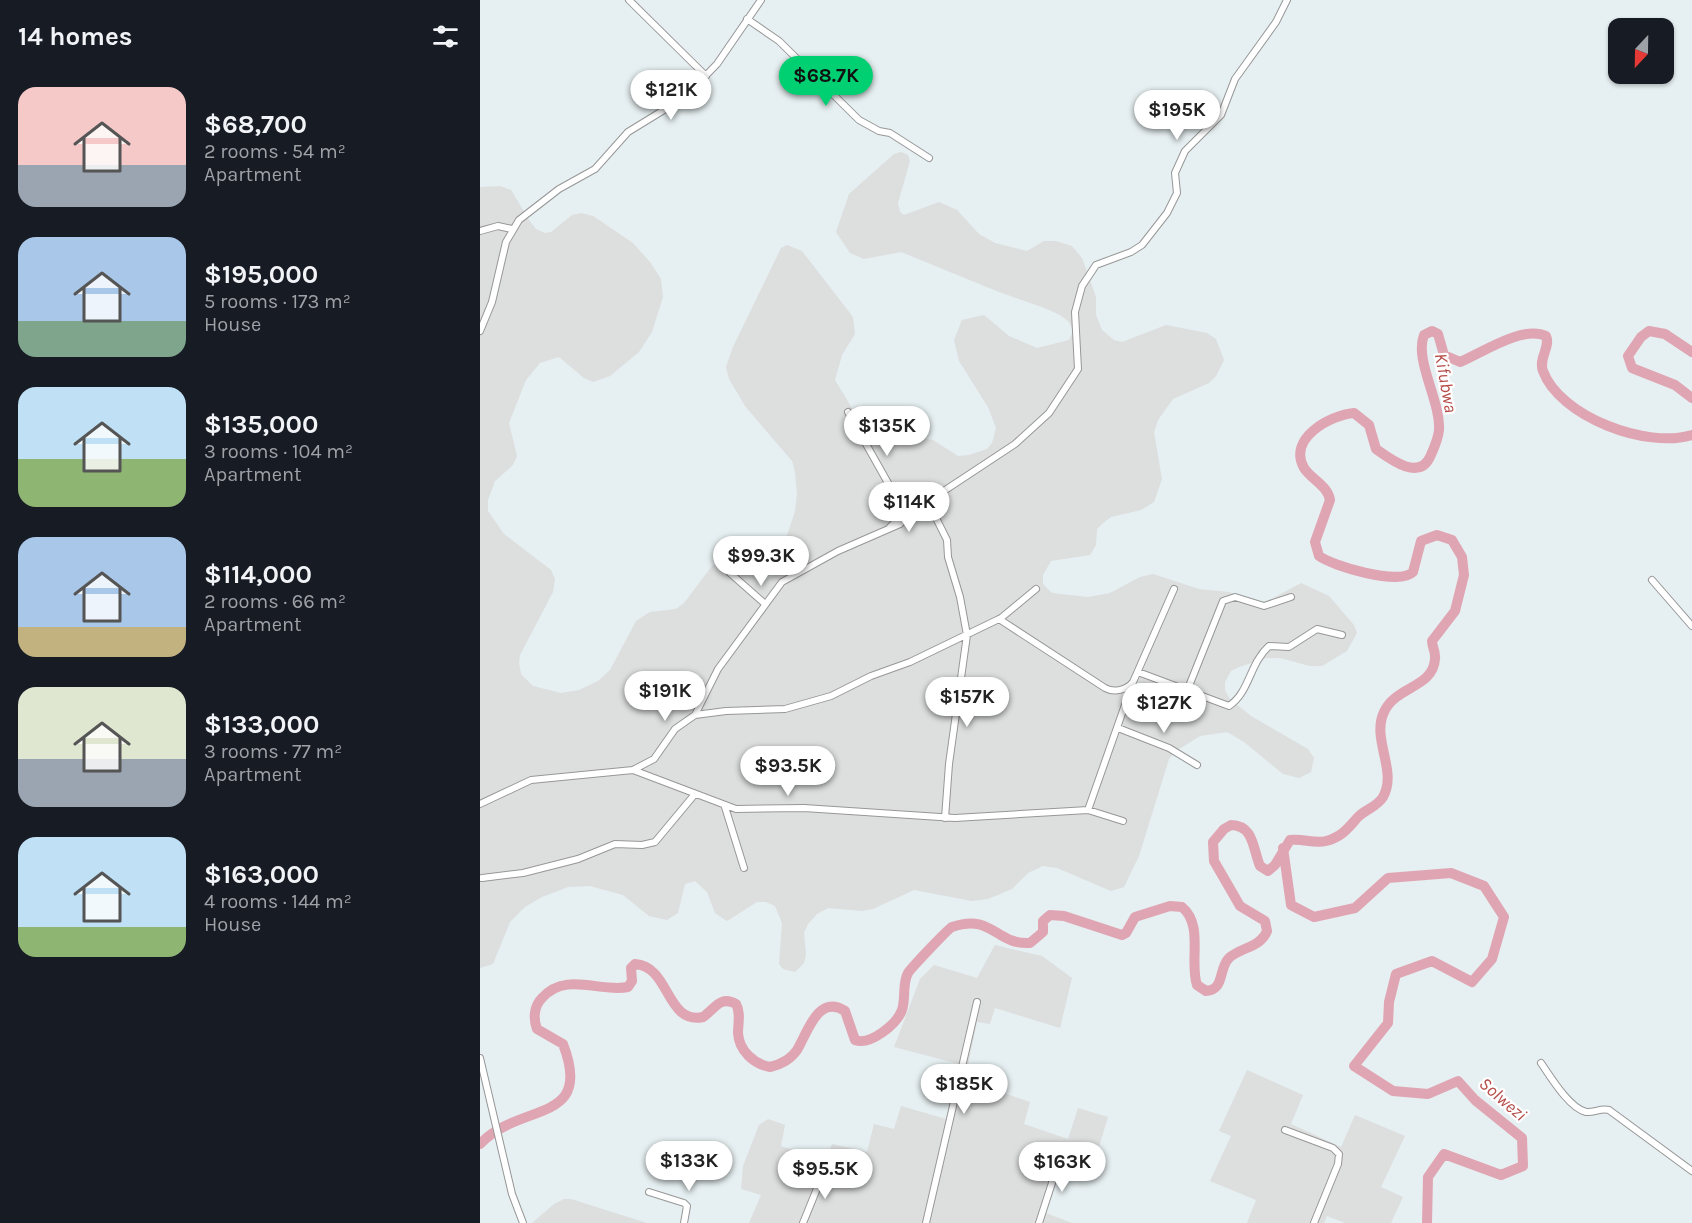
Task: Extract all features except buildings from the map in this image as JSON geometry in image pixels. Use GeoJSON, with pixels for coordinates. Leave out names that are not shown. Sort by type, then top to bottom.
{"type":"FeatureCollection","features":[{"type":"Feature","properties":{"kind":"street"},"geometry":{"type":"LineString","coordinates":[[629,0],[706,76]]}},
{"type":"Feature","properties":{"kind":"street"},"geometry":{"type":"LineString","coordinates":[[480,331],[492,302],[502,256],[512,229],[519,220],[544,199],[595,169],[628,132],[672,107],[706,76],[738,36],[761,0]]}},
{"type":"Feature","properties":{"kind":"street"},"geometry":{"type":"LineString","coordinates":[[695,715],[718,669],[741,640],[764,603],[788,577],[890,527],[902,515],[909,514],[1015,444],[1049,413],[1078,369],[1075,312],[1082,286],[1096,265],[1131,252],[1142,245],[1167,213],[1177,193],[1175,173],[1185,151],[1221,115],[1235,79],[1276,22],[1287,0]]}},
{"type":"Feature","properties":{"kind":"street"},"geometry":{"type":"LineString","coordinates":[[747,19],[779,41],[858,120],[879,132],[890,133],[929,158]]}},
{"type":"Feature","properties":{"kind":"street"},"geometry":{"type":"LineString","coordinates":[[480,231],[498,226],[512,229]]}},
{"type":"Feature","properties":{"kind":"street"},"geometry":{"type":"LineString","coordinates":[[848,412],[909,514]]}},
{"type":"Feature","properties":{"kind":"street"},"geometry":{"type":"LineString","coordinates":[[927,501],[946,540],[967,635],[949,764],[945,818]]}},
{"type":"Feature","properties":{"kind":"street"},"geometry":{"type":"LineString","coordinates":[[730,573],[764,603]]}},
{"type":"Feature","properties":{"kind":"street"},"geometry":{"type":"LineString","coordinates":[[1652,580],[1692,626]]}},
{"type":"Feature","properties":{"kind":"street"},"geometry":{"type":"LineString","coordinates":[[480,804],[531,780],[633,770],[654,759],[675,729],[695,715],[726,711],[785,710],[805,705],[999,619],[1036,589]]}},
{"type":"Feature","properties":{"kind":"street"},"geometry":{"type":"LineString","coordinates":[[1088,810],[1133,682],[1174,589]]}},
{"type":"Feature","properties":{"kind":"street"},"geometry":{"type":"LineString","coordinates":[[1187,691],[1223,601],[1235,597],[1264,606],[1291,597]]}},
{"type":"Feature","properties":{"kind":"street"},"geometry":{"type":"LineString","coordinates":[[999,619],[1108,690],[1127,688],[1133,682]]}},
{"type":"Feature","properties":{"kind":"street"},"geometry":{"type":"LineString","coordinates":[[1138,672],[1226,706],[1234,702],[1244,689],[1256,659],[1269,646],[1289,647],[1317,629],[1342,635]]}},
{"type":"Feature","properties":{"kind":"street"},"geometry":{"type":"LineString","coordinates":[[1118,728],[1169,748],[1197,765]]}},
{"type":"Feature","properties":{"kind":"street"},"geometry":{"type":"LineString","coordinates":[[633,770],[725,807],[744,810],[844,810],[945,818],[1088,810],[1123,821]]}},
{"type":"Feature","properties":{"kind":"street"},"geometry":{"type":"LineString","coordinates":[[482,878],[512,875],[578,859],[615,844],[642,845],[655,842],[694,794]]}},
{"type":"Feature","properties":{"kind":"street"},"geometry":{"type":"LineString","coordinates":[[725,807],[744,868]]}},
{"type":"Feature","properties":{"kind":"street"},"geometry":{"type":"LineString","coordinates":[[926,1223],[977,1002]]}},
{"type":"Feature","properties":{"kind":"street"},"geometry":{"type":"LineString","coordinates":[[480,1058],[512,1194],[523,1223]]}},
{"type":"Feature","properties":{"kind":"street"},"geometry":{"type":"LineString","coordinates":[[1541,1063],[1560,1090],[1578,1108],[1589,1112],[1602,1108],[1609,1110],[1692,1171]]}},
{"type":"Feature","properties":{"kind":"street"},"geometry":{"type":"LineString","coordinates":[[1285,1130],[1333,1148],[1339,1154],[1338,1164],[1314,1223]]}},
{"type":"Feature","properties":{"kind":"street"},"geometry":{"type":"LineString","coordinates":[[1039,1223],[1061,1155]]}},
{"type":"Feature","properties":{"kind":"street"},"geometry":{"type":"LineString","coordinates":[[803,1223],[825,1169]]}},
{"type":"Feature","properties":{"kind":"street"},"geometry":{"type":"LineString","coordinates":[[649,1191],[684,1203],[687,1206],[684,1223]]}},
{"type":"Feature","properties":{"kind":"shaded area"},"geometry":{"type":"Polygon","coordinates":[[[901,152],[908,155],[910,161],[898,203],[900,212],[904,215],[939,202],[957,210],[979,234],[995,243],[1027,251],[1044,241],[1056,241],[1072,246],[1082,258],[1096,297],[1096,315],[1102,330],[1114,340],[1122,342],[1166,325],[1207,333],[1216,339],[1224,360],[1216,376],[1209,383],[1173,399],[1158,420],[1154,432],[1162,479],[1154,502],[1141,510],[1111,517],[1103,523],[1097,529],[1096,545],[1090,555],[1051,561],[1043,575],[1043,584],[1052,593],[1088,597],[1110,593],[1140,577],[1153,574],[1199,589],[1229,592],[1262,604],[1301,583],[1329,596],[1354,625],[1357,633],[1347,651],[1322,666],[1310,666],[1280,658],[1267,658],[1231,671],[1225,682],[1225,690],[1230,699],[1251,716],[1308,749],[1314,758],[1311,772],[1299,778],[1283,774],[1244,742],[1227,732],[1200,736],[1176,751],[1169,759],[1139,856],[1124,887],[1111,891],[1057,868],[1043,866],[1028,873],[1012,889],[988,899],[972,901],[914,890],[873,909],[862,911],[828,908],[817,914],[808,924],[804,933],[806,955],[804,963],[795,972],[783,969],[779,964],[782,923],[775,906],[766,902],[757,902],[727,921],[715,913],[707,892],[695,881],[685,884],[678,913],[667,920],[649,916],[623,895],[590,886],[568,887],[542,897],[525,907],[510,922],[493,964],[480,968],[480,187],[500,186],[511,190],[536,229],[545,233],[551,232],[572,215],[581,213],[593,216],[633,243],[661,279],[663,297],[652,332],[639,352],[610,376],[593,382],[584,378],[559,357],[540,363],[526,380],[509,423],[517,456],[513,465],[495,481],[488,500],[488,511],[504,534],[551,570],[555,579],[553,592],[520,655],[519,662],[521,674],[533,686],[561,693],[579,690],[598,681],[610,670],[636,621],[650,612],[676,609],[684,603],[712,566],[720,562],[763,580],[772,577],[777,567],[795,511],[797,494],[795,472],[792,461],[745,406],[729,379],[726,367],[733,347],[781,248],[787,245],[802,251],[853,317],[855,334],[842,355],[835,380],[852,408],[873,424],[893,433],[933,440],[958,456],[987,449],[992,443],[996,428],[988,407],[959,361],[954,340],[962,320],[984,315],[1009,336],[1037,348],[1069,340],[1073,331],[1069,322],[1042,307],[901,252],[864,259],[850,253],[836,232],[849,194],[894,154],[901,152]]]}},
{"type":"Feature","properties":{"kind":"shaded area"},"geometry":{"type":"Polygon","coordinates":[[[995,945],[1042,956],[1072,978],[1060,1028],[995,1008],[990,1024],[977,1022],[965,1080],[1030,1102],[1024,1124],[1068,1139],[1078,1108],[1108,1117],[1097,1153],[1073,1146],[1066,1156],[1046,1213],[1072,1223],[749,1223],[761,1195],[741,1189],[743,1166],[759,1125],[768,1119],[785,1125],[781,1146],[826,1162],[832,1144],[867,1152],[874,1124],[894,1129],[901,1106],[946,1119],[959,1064],[894,1047],[920,979],[934,965],[977,978],[995,945]]]}},
{"type":"Feature","properties":{"kind":"shaded area"},"geometry":{"type":"Polygon","coordinates":[[[1247,1070],[1303,1095],[1291,1124],[1341,1147],[1355,1115],[1405,1136],[1381,1187],[1403,1197],[1391,1223],[1345,1223],[1327,1216],[1324,1223],[1247,1223],[1256,1200],[1210,1181],[1231,1136],[1219,1131],[1247,1070]]]}},
{"type":"Feature","properties":{"kind":"shaded area"},"geometry":{"type":"Polygon","coordinates":[[[564,1199],[571,1199],[647,1223],[532,1223],[554,1204],[564,1199]]]}},
{"type":"Feature","properties":{"kind":"waterway","name":"Kifubwa"},"geometry":{"type":"LineString","coordinates":[[480,1144],[497,1131],[561,1100],[569,1088],[570,1070],[563,1044],[537,1029],[535,1016],[539,1001],[551,990],[572,984],[628,987],[632,981],[631,968],[635,964],[646,967],[655,974],[674,1004],[691,1017],[703,1017],[722,1002],[736,1004],[739,1014],[739,1040],[744,1051],[753,1060],[770,1067],[778,1065],[795,1053],[809,1026],[821,1011],[828,1007],[836,1007],[845,1011],[855,1040],[868,1040],[889,1027],[902,1010],[908,973],[949,929],[966,924],[985,926],[1009,939],[1030,943],[1043,932],[1043,921],[1050,915],[1064,916],[1122,935],[1126,933],[1135,917],[1170,906],[1182,907],[1189,915],[1194,934],[1197,985],[1206,991],[1212,990],[1219,983],[1223,968],[1229,958],[1260,941],[1267,931],[1265,921],[1240,906],[1214,861],[1213,842],[1224,829],[1231,825],[1239,826],[1248,834],[1260,866],[1268,871],[1275,865],[1290,840],[1317,842],[1332,839],[1344,832],[1361,814],[1381,800],[1387,787],[1388,777],[1380,733],[1384,712],[1390,703],[1421,682],[1433,669],[1435,656],[1432,641],[1455,611],[1464,575],[1462,557],[1452,540],[1437,535],[1421,541],[1413,572],[1406,576],[1394,577],[1366,573],[1338,565],[1319,556],[1315,542],[1330,500],[1323,487],[1304,468],[1300,457],[1301,447],[1306,438],[1324,423],[1354,413],[1369,425],[1376,449],[1404,466],[1412,468],[1425,464],[1430,457],[1439,430],[1439,419],[1422,356],[1424,335],[1432,331],[1438,334],[1444,355],[1460,362],[1514,337],[1526,334],[1546,336],[1543,371],[1552,388],[1586,415],[1630,433],[1673,438],[1692,435]]}},
{"type":"Feature","properties":{"kind":"waterway","name":"Kifubwa"},"geometry":{"type":"LineString","coordinates":[[1692,352],[1665,334],[1649,331],[1641,337],[1628,356],[1632,368],[1675,385],[1692,398]]}},
{"type":"Feature","properties":{"kind":"waterway","name":"Solwezi"},"geometry":{"type":"LineString","coordinates":[[1283,848],[1291,905],[1314,917],[1355,908],[1388,878],[1451,873],[1484,886],[1504,917],[1492,959],[1472,982],[1432,961],[1396,974],[1389,1002],[1388,1023],[1354,1066],[1393,1091],[1428,1094],[1458,1081],[1475,1100],[1522,1138],[1523,1166],[1501,1175],[1444,1154],[1428,1177],[1427,1223]]}}]}
